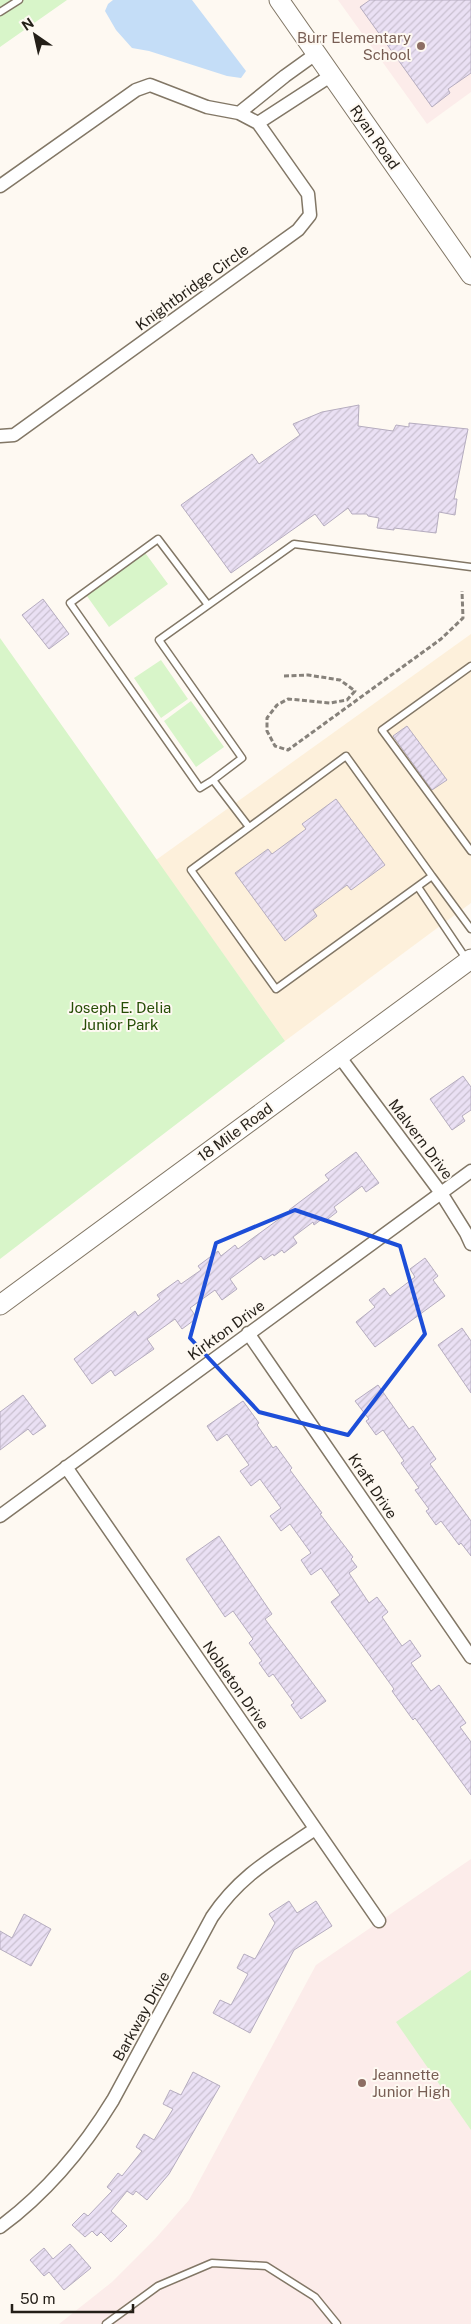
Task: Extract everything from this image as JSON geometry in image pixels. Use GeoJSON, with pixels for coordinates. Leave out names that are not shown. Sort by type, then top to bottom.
{"type":"FeatureCollection","features":[{"type":"Feature","properties":{"kind":"main road","name":"Ryan Road"},"geometry":{"type":"LineString","coordinates":[[279,0],[471,275]]}},
{"type":"Feature","properties":{"kind":"main road","name":"18 Mile Road"},"geometry":{"type":"LineString","coordinates":[[0,1305],[470,960]]}},
{"type":"Feature","properties":{"kind":"street"},"geometry":{"type":"LineString","coordinates":[[239,113],[317,53]]}},
{"type":"Feature","properties":{"kind":"street"},"geometry":{"type":"LineString","coordinates":[[258,123],[332,75]]}},
{"type":"Feature","properties":{"kind":"street","name":"Knightbridge Circle"},"geometry":{"type":"LineString","coordinates":[[0,186],[136,90],[150,85],[207,107],[239,113],[258,123],[308,194],[310,215],[298,230],[14,436],[0,436]]}},
{"type":"Feature","properties":{"kind":"street","name":"Malvern Drive"},"geometry":{"type":"LineString","coordinates":[[339,1056],[441,1193],[459,1220],[471,1244]]}},
{"type":"Feature","properties":{"kind":"street","name":"Kirkton Drive"},"geometry":{"type":"LineString","coordinates":[[0,1516],[471,1171]]}},
{"type":"Feature","properties":{"kind":"street","name":"Kraft Drive"},"geometry":{"type":"LineString","coordinates":[[248,1333],[471,1657]]}},
{"type":"Feature","properties":{"kind":"street","name":"Nobleton Drive"},"geometry":{"type":"LineString","coordinates":[[66,1467],[378,1921]]}},
{"type":"Feature","properties":{"kind":"street","name":"Barkway Drive"},"geometry":{"type":"LineString","coordinates":[[0,2227],[45,2188],[96,2127],[147,2038],[212,1917],[226,1896],[251,1873],[315,1829]]}},
{"type":"Feature","properties":{"kind":"lane"},"geometry":{"type":"LineString","coordinates":[[0,12],[19,0]]}},
{"type":"Feature","properties":{"kind":"lane"},"geometry":{"type":"LineString","coordinates":[[208,605],[158,539],[70,603],[200,788],[242,758],[159,640],[294,544],[471,567]]}},
{"type":"Feature","properties":{"kind":"lane"},"geometry":{"type":"LineString","coordinates":[[471,666],[382,730],[471,852]]}},
{"type":"Feature","properties":{"kind":"lane"},"geometry":{"type":"LineString","coordinates":[[432,876],[276,989],[191,870],[346,756],[471,930]]}},
{"type":"Feature","properties":{"kind":"lane"},"geometry":{"type":"LineString","coordinates":[[213,780],[248,828]]}},
{"type":"Feature","properties":{"kind":"lane"},"geometry":{"type":"LineString","coordinates":[[418,886],[470,960]]}},
{"type":"Feature","properties":{"kind":"lane"},"geometry":{"type":"LineString","coordinates":[[106,2324],[158,2286],[212,2263],[266,2266],[315,2297],[337,2324]]}},
{"type":"Feature","properties":{"kind":"path"},"geometry":{"type":"LineString","coordinates":[[284,676],[308,674],[340,680],[355,691],[347,700],[330,703],[288,699],[277,705],[267,718],[267,731],[275,746],[288,750],[446,634],[463,618],[462,591]]}},
{"type":"Feature","properties":{"kind":"highlighted area"},"geometry":{"type":"Polygon","coordinates":[[[295,1210],[400,1246],[425,1334],[348,1435],[259,1412],[190,1338],[216,1243],[295,1210]]]}},
{"type":"Feature","properties":{"kind":"shaded area","name":"Burr Elementary School"},"geometry":{"type":"Polygon","coordinates":[[[338,0],[471,0],[471,92],[427,124],[338,0]]]}},
{"type":"Feature","properties":{"kind":"shaded area"},"geometry":{"type":"Polygon","coordinates":[[[471,634],[471,903],[285,1041],[156,860],[471,634]]]}},
{"type":"Feature","properties":{"kind":"shaded area","name":"Jeannette Junior High"},"geometry":{"type":"Polygon","coordinates":[[[471,1859],[471,2324],[59,2324],[112,2282],[155,2239],[189,2200],[316,1965],[471,1859]]]}},
{"type":"Feature","properties":{"kind":"green space"},"geometry":{"type":"Polygon","coordinates":[[[0,0],[67,0],[0,47],[0,0]]]}},
{"type":"Feature","properties":{"kind":"green space"},"geometry":{"type":"Polygon","coordinates":[[[143,550],[168,584],[109,627],[84,592],[143,550]]]}},
{"type":"Feature","properties":{"kind":"green space","name":"Joseph E. Delia Junior Park"},"geometry":{"type":"Polygon","coordinates":[[[0,638],[285,1041],[0,1259],[0,638]]]}},
{"type":"Feature","properties":{"kind":"green space"},"geometry":{"type":"Polygon","coordinates":[[[161,660],[188,699],[161,718],[134,678],[161,660]]]}},
{"type":"Feature","properties":{"kind":"green space"},"geometry":{"type":"Polygon","coordinates":[[[191,701],[224,747],[196,767],[164,721],[191,701]]]}},
{"type":"Feature","properties":{"kind":"green space"},"geometry":{"type":"Polygon","coordinates":[[[471,1970],[471,2130],[396,2022],[471,1970]]]}},
{"type":"Feature","properties":{"kind":"water"},"geometry":{"type":"Polygon","coordinates":[[[113,0],[192,0],[246,71],[241,78],[227,76],[149,51],[132,48],[116,30],[105,11],[108,4],[113,0]]]}},
{"type":"Feature","properties":{"kind":"building","name":"Burr Elementary School"},"geometry":{"type":"Polygon","coordinates":[[[370,0],[471,0],[471,73],[448,89],[450,93],[432,107],[360,7],[370,0]]]}},
{"type":"Feature","properties":{"kind":"building"},"geometry":{"type":"Polygon","coordinates":[[[359,405],[358,426],[393,431],[396,425],[409,427],[409,423],[468,429],[454,499],[457,499],[455,515],[439,512],[436,533],[377,528],[379,518],[368,516],[367,514],[352,514],[348,508],[324,526],[315,514],[231,573],[181,505],[252,454],[259,464],[300,435],[293,424],[322,412],[359,405]]]}},
{"type":"Feature","properties":{"kind":"building"},"geometry":{"type":"Polygon","coordinates":[[[43,599],[69,634],[49,649],[22,615],[43,599]]]}},
{"type":"Feature","properties":{"kind":"building"},"geometry":{"type":"Polygon","coordinates":[[[407,726],[447,780],[432,790],[393,736],[407,726]]]}},
{"type":"Feature","properties":{"kind":"building"},"geometry":{"type":"Polygon","coordinates":[[[336,799],[385,865],[351,890],[347,885],[313,910],[317,916],[285,941],[235,873],[268,849],[272,854],[306,829],[302,824],[336,799]]]}},
{"type":"Feature","properties":{"kind":"building"},"geometry":{"type":"Polygon","coordinates":[[[463,1076],[471,1087],[471,1110],[462,1116],[465,1121],[452,1130],[430,1099],[463,1076]]]}},
{"type":"Feature","properties":{"kind":"building"},"geometry":{"type":"Polygon","coordinates":[[[356,1152],[379,1183],[366,1192],[362,1186],[334,1207],[337,1212],[324,1222],[322,1219],[314,1225],[313,1222],[293,1237],[297,1243],[284,1253],[282,1250],[264,1260],[261,1256],[230,1279],[237,1289],[222,1300],[215,1290],[190,1308],[197,1318],[182,1329],[175,1319],[147,1339],[154,1349],[115,1376],[111,1370],[92,1384],[74,1359],[135,1311],[138,1316],[160,1299],[157,1295],[178,1280],[181,1284],[201,1270],[198,1266],[218,1251],[221,1256],[235,1245],[238,1249],[290,1211],[329,1180],[325,1175],[356,1152]]]}},
{"type":"Feature","properties":{"kind":"building"},"geometry":{"type":"Polygon","coordinates":[[[425,1258],[438,1276],[433,1280],[445,1296],[375,1347],[356,1322],[375,1307],[369,1300],[384,1288],[390,1296],[415,1277],[410,1269],[425,1258]]]}},
{"type":"Feature","properties":{"kind":"building"},"geometry":{"type":"Polygon","coordinates":[[[462,1328],[471,1341],[471,1393],[438,1345],[462,1328]]]}},
{"type":"Feature","properties":{"kind":"building"},"geometry":{"type":"Polygon","coordinates":[[[378,1385],[409,1429],[413,1426],[436,1459],[430,1464],[471,1521],[471,1556],[461,1543],[459,1545],[441,1521],[436,1525],[426,1511],[429,1509],[415,1490],[419,1488],[401,1463],[404,1461],[383,1430],[376,1435],[366,1421],[369,1419],[355,1401],[378,1385]]]}},
{"type":"Feature","properties":{"kind":"building"},"geometry":{"type":"Polygon","coordinates":[[[23,1395],[46,1426],[33,1435],[28,1429],[0,1450],[0,1412],[23,1395]]]}},
{"type":"Feature","properties":{"kind":"building"},"geometry":{"type":"Polygon","coordinates":[[[243,1401],[259,1423],[257,1425],[273,1448],[276,1446],[292,1468],[290,1470],[322,1513],[320,1514],[353,1557],[351,1559],[357,1567],[349,1573],[369,1603],[377,1597],[388,1612],[382,1617],[402,1646],[410,1640],[421,1656],[411,1663],[431,1691],[439,1685],[466,1723],[460,1727],[471,1742],[471,1795],[415,1718],[413,1720],[392,1691],[394,1689],[331,1602],[340,1595],[321,1568],[311,1575],[301,1560],[311,1553],[290,1524],[281,1531],[270,1516],[281,1508],[260,1479],[251,1486],[240,1471],[249,1465],[227,1434],[217,1441],[207,1426],[243,1401]]]}},
{"type":"Feature","properties":{"kind":"building"},"geometry":{"type":"Polygon","coordinates":[[[219,1536],[272,1614],[265,1619],[326,1701],[301,1719],[291,1705],[294,1703],[273,1674],[269,1677],[259,1663],[262,1661],[249,1643],[253,1639],[233,1611],[225,1617],[186,1559],[219,1536]]]}},
{"type":"Feature","properties":{"kind":"building"},"geometry":{"type":"Polygon","coordinates":[[[289,1901],[297,1913],[316,1901],[332,1926],[294,1950],[250,2033],[213,2013],[220,2000],[231,2005],[248,1974],[237,1968],[244,1954],[255,1959],[275,1923],[269,1914],[289,1901]]]}},
{"type":"Feature","properties":{"kind":"building"},"geometry":{"type":"Polygon","coordinates":[[[24,1914],[51,1929],[31,1966],[0,1949],[0,1931],[12,1938],[24,1914]]]}},
{"type":"Feature","properties":{"kind":"building"},"geometry":{"type":"Polygon","coordinates":[[[193,2072],[220,2086],[169,2174],[147,2200],[136,2191],[133,2195],[127,2191],[111,2211],[127,2226],[111,2242],[101,2232],[97,2236],[92,2231],[85,2237],[72,2225],[84,2213],[88,2216],[112,2191],[107,2187],[118,2173],[122,2176],[142,2151],[136,2147],[144,2134],[154,2140],[173,2109],[163,2104],[170,2090],[181,2095],[193,2072]]]}},
{"type":"Feature","properties":{"kind":"building"},"geometry":{"type":"Polygon","coordinates":[[[70,2244],[91,2268],[64,2290],[49,2272],[44,2276],[30,2260],[44,2248],[53,2259],[70,2244]]]}},
{"type":"Feature","properties":{"kind":"place","name":"Burr Elementary School"},"geometry":{"type":"Point","coordinates":[421,46]}},
{"type":"Feature","properties":{"kind":"place","name":"Jeannette Junior High"},"geometry":{"type":"Point","coordinates":[362,2083]}}]}
